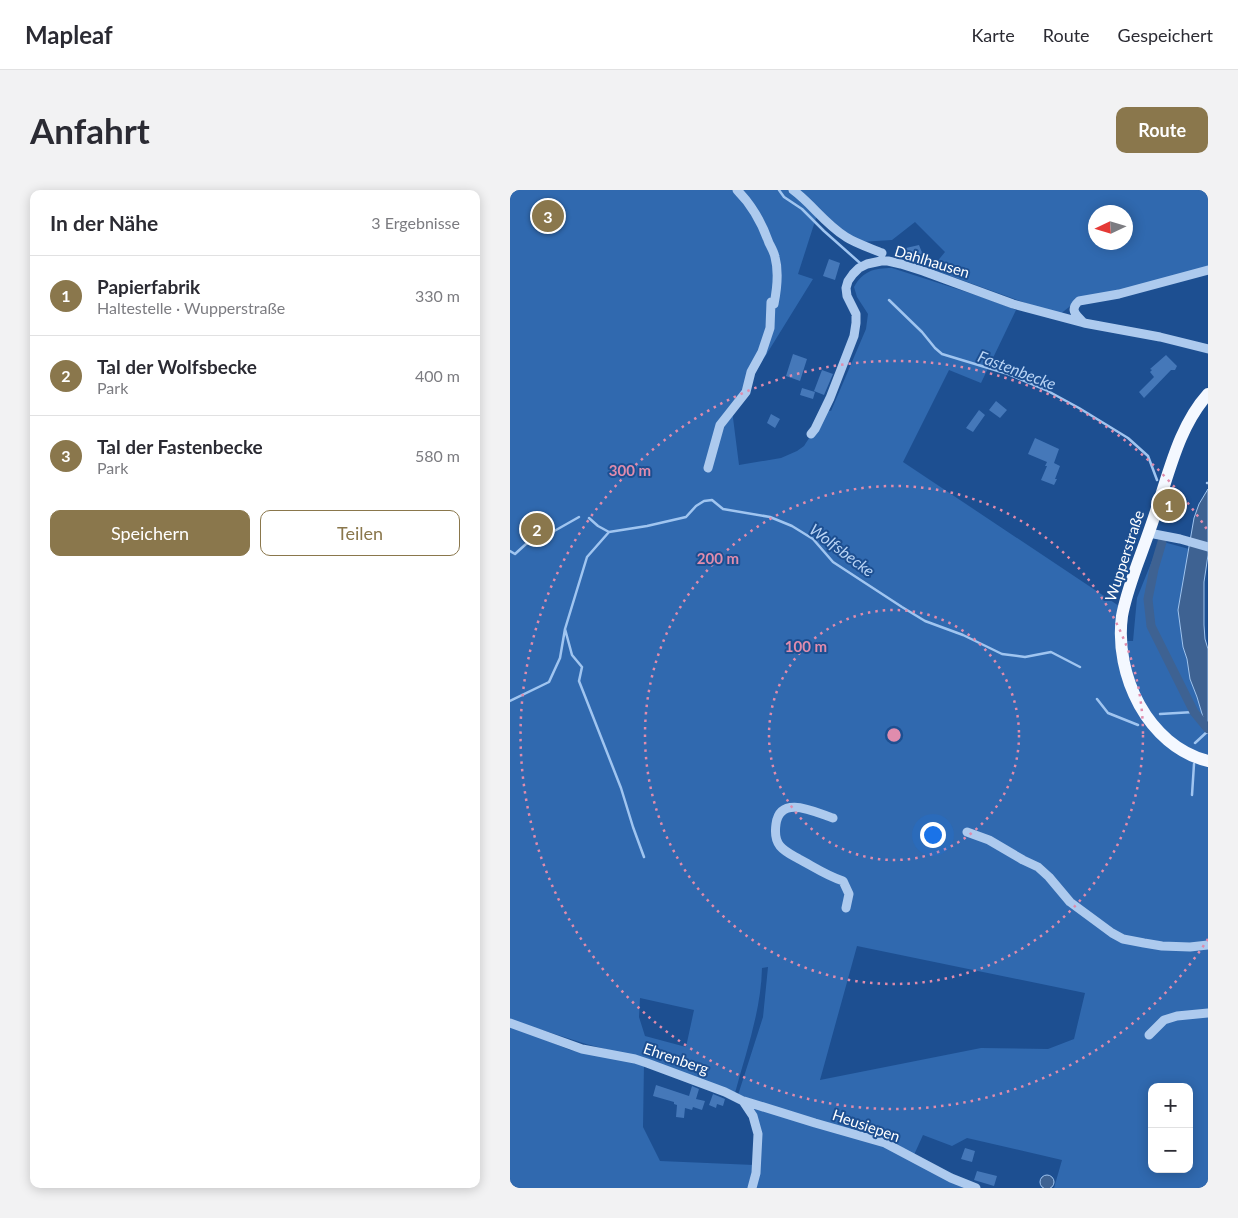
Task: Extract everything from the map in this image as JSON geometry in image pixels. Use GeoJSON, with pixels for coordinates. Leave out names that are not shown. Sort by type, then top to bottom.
{"type":"FeatureCollection","features":[{"type":"Feature","properties":{"kind":"main road","name":"Wupperstraße"},"geometry":{"type":"LineString","coordinates":[[1208,394],[1195,411],[1180,441],[1130,584],[1122,616],[1121,636],[1125,665],[1134,693],[1145,714],[1152,724],[1174,745],[1186,753],[1208,761]]}},
{"type":"Feature","properties":{"kind":"street"},"geometry":{"type":"LineString","coordinates":[[708,468],[720,425],[746,392],[751,372],[762,352],[770,328],[771,304],[774,304],[776,296],[777,276],[775,257],[758,217],[737,190]]}},
{"type":"Feature","properties":{"kind":"street"},"geometry":{"type":"LineString","coordinates":[[793,190],[818,215],[847,238],[882,253]]}},
{"type":"Feature","properties":{"kind":"street","name":"Dahlhausen"},"geometry":{"type":"LineString","coordinates":[[811,434],[830,398],[854,336],[856,314],[847,296],[846,288],[848,281],[859,268],[881,261],[901,264],[924,271],[1012,304],[1084,323],[1160,337],[1208,349]]}},
{"type":"Feature","properties":{"kind":"street"},"geometry":{"type":"LineString","coordinates":[[1084,323],[1073,309],[1074,305],[1079,301],[1119,294],[1208,270]]}},
{"type":"Feature","properties":{"kind":"street"},"geometry":{"type":"LineString","coordinates":[[1149,532],[1208,547]]}},
{"type":"Feature","properties":{"kind":"street"},"geometry":{"type":"LineString","coordinates":[[833,818],[800,807],[783,808],[778,815],[776,836],[778,844],[784,851],[829,876],[844,881],[849,894],[846,908]]}},
{"type":"Feature","properties":{"kind":"street"},"geometry":{"type":"LineString","coordinates":[[968,832],[989,840],[1038,867],[1070,902],[1123,939],[1162,946],[1190,947],[1208,945]]}},
{"type":"Feature","properties":{"kind":"street"},"geometry":{"type":"LineString","coordinates":[[1149,1036],[1164,1020],[1177,1016],[1208,1013]]}},
{"type":"Feature","properties":{"kind":"street","name":"Ehrenberg"},"geometry":{"type":"LineString","coordinates":[[510,1023],[572,1046],[648,1063],[725,1092],[743,1101]]}},
{"type":"Feature","properties":{"kind":"street"},"geometry":{"type":"LineString","coordinates":[[743,1101],[753,1116],[758,1134],[756,1173],[752,1188]]}},
{"type":"Feature","properties":{"kind":"street","name":"Heusiepen"},"geometry":{"type":"LineString","coordinates":[[743,1101],[885,1143],[951,1178],[976,1188]]}},
{"type":"Feature","properties":{"kind":"shaded area"},"geometry":{"type":"Polygon","coordinates":[[[510,190],[1208,190],[1208,269],[1078,300],[1059,315],[931,269],[945,252],[915,222],[892,240],[860,242],[817,215],[798,274],[813,279],[732,410],[739,465],[781,458],[804,446],[827,410],[831,411],[866,329],[868,314],[857,297],[854,287],[865,274],[880,269],[892,268],[1016,310],[981,383],[949,370],[903,462],[1119,606],[1117,641],[1133,641],[1137,598],[1160,541],[1189,549],[1178,610],[1190,679],[1208,734],[1208,1188],[1054,1188],[1062,1160],[967,1138],[952,1146],[923,1135],[913,1157],[979,1188],[755,1188],[756,1130],[738,1095],[763,1017],[768,967],[762,968],[756,1016],[735,1093],[644,1059],[586,1044],[539,1029],[533,1035],[570,1050],[644,1063],[643,1127],[660,1161],[754,1165],[748,1188],[510,1188],[510,190]],[[857,946],[820,1080],[981,1048],[1048,1049],[1074,1039],[1085,993],[857,946]],[[640,998],[639,1017],[645,1036],[686,1047],[694,1010],[640,998]]]}},
{"type":"Feature","properties":{"kind":"shaded area"},"geometry":{"type":"Polygon","coordinates":[[[1208,489],[1208,555],[1204,582],[1204,625],[1208,649],[1208,734],[1190,679],[1178,610],[1194,518],[1199,504],[1208,489]]]}},
{"type":"Feature","properties":{"kind":"shaded area"},"geometry":{"type":"Polygon","coordinates":[[[1044,1175],[1050,1175],[1054,1182],[1050,1189],[1044,1189],[1040,1185],[1040,1179],[1044,1175]]]}},
{"type":"Feature","properties":{"kind":"building"},"geometry":{"type":"Polygon","coordinates":[[[919,245],[923,255],[909,259],[906,248],[919,245]]]}},
{"type":"Feature","properties":{"kind":"building"},"geometry":{"type":"Polygon","coordinates":[[[829,259],[840,263],[835,280],[823,276],[829,259]]]}},
{"type":"Feature","properties":{"kind":"building"},"geometry":{"type":"Polygon","coordinates":[[[793,354],[807,359],[800,381],[786,376],[793,354]]]}},
{"type":"Feature","properties":{"kind":"building"},"geometry":{"type":"Polygon","coordinates":[[[1166,355],[1177,366],[1175,370],[1171,370],[1144,398],[1139,392],[1154,377],[1150,369],[1166,355]]]}},
{"type":"Feature","properties":{"kind":"building"},"geometry":{"type":"Polygon","coordinates":[[[822,370],[833,374],[824,395],[814,391],[822,370]]]}},
{"type":"Feature","properties":{"kind":"building"},"geometry":{"type":"Polygon","coordinates":[[[802,388],[815,392],[813,399],[800,395],[802,388]]]}},
{"type":"Feature","properties":{"kind":"building"},"geometry":{"type":"Polygon","coordinates":[[[996,401],[1007,410],[1000,418],[989,410],[996,401]]]}},
{"type":"Feature","properties":{"kind":"building"},"geometry":{"type":"Polygon","coordinates":[[[979,410],[985,415],[973,432],[966,428],[979,410]]]}},
{"type":"Feature","properties":{"kind":"building"},"geometry":{"type":"Polygon","coordinates":[[[771,414],[780,419],[775,428],[767,423],[771,414]]]}},
{"type":"Feature","properties":{"kind":"building"},"geometry":{"type":"Polygon","coordinates":[[[1035,438],[1059,449],[1054,463],[1060,466],[1054,485],[1041,480],[1047,462],[1028,454],[1035,438]]]}},
{"type":"Feature","properties":{"kind":"building"},"geometry":{"type":"Polygon","coordinates":[[[656,1085],[689,1096],[692,1086],[699,1089],[696,1099],[705,1101],[702,1110],[693,1107],[692,1110],[685,1108],[684,1118],[676,1117],[677,1105],[674,1102],[653,1096],[656,1085]]]}},
{"type":"Feature","properties":{"kind":"building"},"geometry":{"type":"Polygon","coordinates":[[[713,1094],[725,1099],[723,1106],[717,1104],[716,1108],[709,1105],[713,1094]]]}},
{"type":"Feature","properties":{"kind":"building"},"geometry":{"type":"Polygon","coordinates":[[[965,1148],[975,1151],[972,1162],[961,1159],[965,1148]]]}},
{"type":"Feature","properties":{"kind":"building"},"geometry":{"type":"Polygon","coordinates":[[[977,1171],[997,1176],[994,1186],[974,1180],[977,1171]]]}},
{"type":"Feature","properties":{"kind":"waterway","name":"Fastenbecke"},"geometry":{"type":"LineString","coordinates":[[779,190],[784,197],[802,209],[860,263]]}},
{"type":"Feature","properties":{"kind":"waterway","name":"Fastenbecke"},"geometry":{"type":"LineString","coordinates":[[889,300],[942,354],[1008,374],[1046,390],[1128,438],[1148,456],[1157,480]]}},
{"type":"Feature","properties":{"kind":"waterway","name":"Wolfsbecke"},"geometry":{"type":"LineString","coordinates":[[589,518],[609,532],[686,517],[696,506],[704,501],[712,500],[723,509],[770,517],[792,526],[813,539],[833,562],[925,621],[963,635],[1002,654],[1025,657],[1051,652],[1080,667]]}},
{"type":"Feature","properties":{"kind":"waterway","name":"Wolfsbecke"},"geometry":{"type":"LineString","coordinates":[[510,551],[515,554],[526,544],[549,534],[579,517]]}},
{"type":"Feature","properties":{"kind":"waterway"},"geometry":{"type":"LineString","coordinates":[[510,701],[549,682],[560,658],[565,629],[587,557],[609,532]]}},
{"type":"Feature","properties":{"kind":"waterway"},"geometry":{"type":"LineString","coordinates":[[1162,542],[1148,599],[1151,626],[1194,712],[1208,729]]}},
{"type":"Feature","properties":{"kind":"waterway"},"geometry":{"type":"LineString","coordinates":[[565,629],[572,655],[582,667],[579,681],[621,788],[644,857]]}},
{"type":"Feature","properties":{"kind":"waterway"},"geometry":{"type":"LineString","coordinates":[[1097,699],[1108,713],[1138,725]]}},
{"type":"Feature","properties":{"kind":"waterway"},"geometry":{"type":"LineString","coordinates":[[1160,714],[1194,712]]}},
{"type":"Feature","properties":{"kind":"waterway"},"geometry":{"type":"LineString","coordinates":[[1195,743],[1208,731]]}},
{"type":"Feature","properties":{"kind":"waterway"},"geometry":{"type":"LineString","coordinates":[[1192,795],[1194,764]]}},
{"type":"Feature","properties":{"kind":"place","name":"Tal der Fastenbecke"},"geometry":{"type":"Point","coordinates":[548,216]}},
{"type":"Feature","properties":{"kind":"place","name":"Papierfabrik"},"geometry":{"type":"Point","coordinates":[1169,505]}},
{"type":"Feature","properties":{"kind":"place","name":"Tal der Wolfsbecke"},"geometry":{"type":"Point","coordinates":[537,529]}}]}
